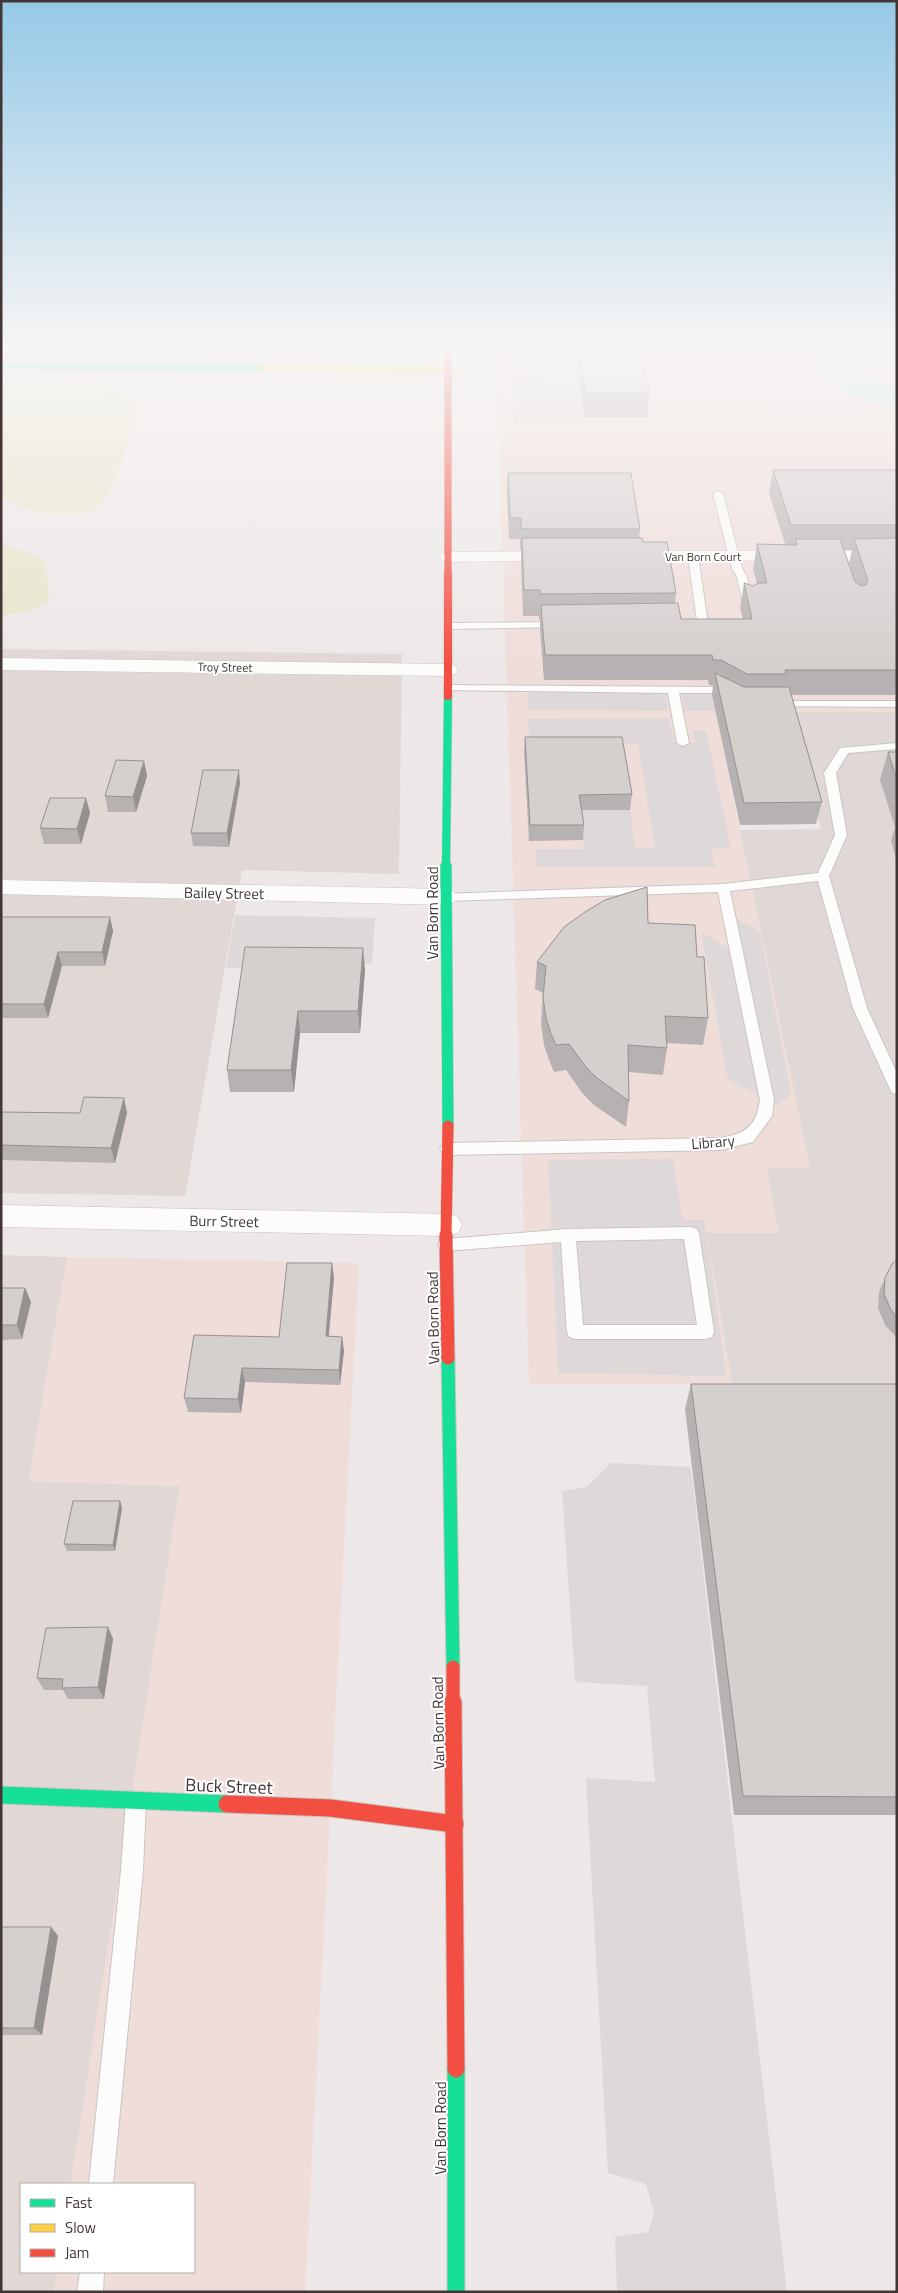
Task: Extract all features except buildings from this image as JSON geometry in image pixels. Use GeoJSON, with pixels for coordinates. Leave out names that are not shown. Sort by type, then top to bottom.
{"type":"FeatureCollection","features":[{"type":"Feature","properties":{"kind":"main road","name":"Van Born Road"},"geometry":{"type":"LineString","coordinates":[[449,451],[446,897],[447,1235],[455,1824],[456,2292]]}},
{"type":"Feature","properties":{"kind":"main road","name":"Buck Street"},"geometry":{"type":"LineString","coordinates":[[1,1795],[330,1808],[455,1824]]}},
{"type":"Feature","properties":{"kind":"street"},"geometry":{"type":"LineString","coordinates":[[449,556],[576,556]]}},
{"type":"Feature","properties":{"kind":"street","name":"Van Born Court"},"geometry":{"type":"LineString","coordinates":[[615,556],[734,556],[842,562],[897,556]]}},
{"type":"Feature","properties":{"kind":"street","name":"Troy Street"},"geometry":{"type":"LineString","coordinates":[[1,664],[448,679]]}},
{"type":"Feature","properties":{"kind":"street","name":"Bailey Street"},"geometry":{"type":"LineString","coordinates":[[1,887],[446,897]]}},
{"type":"Feature","properties":{"kind":"street","name":"Burr Street"},"geometry":{"type":"LineString","coordinates":[[1,1216],[447,1235]]}},
{"type":"Feature","properties":{"kind":"lane"},"geometry":{"type":"LineString","coordinates":[[718,494],[734,556],[742,577],[748,606]]}},
{"type":"Feature","properties":{"kind":"lane"},"geometry":{"type":"LineString","coordinates":[[674,624],[703,624],[693,556]]}},
{"type":"Feature","properties":{"kind":"lane"},"geometry":{"type":"LineString","coordinates":[[449,626],[569,625]]}},
{"type":"Feature","properties":{"kind":"lane"},"geometry":{"type":"LineString","coordinates":[[448,679],[716,690],[740,704]]}},
{"type":"Feature","properties":{"kind":"lane"},"geometry":{"type":"LineString","coordinates":[[673,689],[683,743]]}},
{"type":"Feature","properties":{"kind":"lane"},"geometry":{"type":"LineString","coordinates":[[762,704],[897,704]]}},
{"type":"Feature","properties":{"kind":"lane"},"geometry":{"type":"LineString","coordinates":[[897,746],[844,750],[830,774],[841,835],[823,876],[860,1008],[897,1089]]}},
{"type":"Feature","properties":{"kind":"lane"},"geometry":{"type":"LineString","coordinates":[[446,897],[723,888],[823,876]]}},
{"type":"Feature","properties":{"kind":"lane","name":"Library"},"geometry":{"type":"LineString","coordinates":[[448,1149],[721,1144],[748,1138],[764,1116],[767,1100],[723,888]]}},
{"type":"Feature","properties":{"kind":"lane"},"geometry":{"type":"LineString","coordinates":[[447,1235],[691,1233],[706,1332],[575,1332],[568,1235]]}},
{"type":"Feature","properties":{"kind":"lane"},"geometry":{"type":"LineString","coordinates":[[101,2183],[132,1870],[136,1800]]}},
{"type":"Feature","properties":{"kind":"lane"},"geometry":{"type":"LineString","coordinates":[[90,2292],[92,2273]]}},
{"type":"Feature","properties":{"kind":"shaded area"},"geometry":{"type":"Polygon","coordinates":[[[1,451],[125,451],[115,482],[101,506],[83,514],[44,514],[1,499],[1,451]]]}},
{"type":"Feature","properties":{"kind":"shaded area"},"geometry":{"type":"Polygon","coordinates":[[[499,451],[897,451],[897,712],[716,714],[810,1168],[780,1233],[707,1233],[732,1384],[529,1384],[499,451]]]}},
{"type":"Feature","properties":{"kind":"shaded area"},"geometry":{"type":"Polygon","coordinates":[[[1,544],[29,552],[46,562],[49,601],[33,610],[1,616],[1,544]]]}},
{"type":"Feature","properties":{"kind":"shaded area"},"geometry":{"type":"Polygon","coordinates":[[[1,649],[402,654],[399,874],[242,870],[185,1196],[1,1193],[1,649]]]}},
{"type":"Feature","properties":{"kind":"shaded area"},"geometry":{"type":"Polygon","coordinates":[[[527,688],[664,689],[668,711],[528,710],[527,688]]]}},
{"type":"Feature","properties":{"kind":"shaded area"},"geometry":{"type":"Polygon","coordinates":[[[682,689],[716,690],[719,711],[684,711],[682,689]]]}},
{"type":"Feature","properties":{"kind":"shaded area"},"geometry":{"type":"Polygon","coordinates":[[[790,712],[897,712],[897,1384],[732,1384],[707,1233],[779,1233],[767,1168],[810,1168],[740,830],[821,829],[790,712]]]}},
{"type":"Feature","properties":{"kind":"shaded area"},"geometry":{"type":"Polygon","coordinates":[[[669,718],[674,743],[695,743],[692,731],[706,731],[731,848],[711,848],[715,867],[537,867],[536,849],[584,849],[580,810],[630,810],[635,848],[655,848],[638,744],[530,744],[528,719],[669,718]]]}},
{"type":"Feature","properties":{"kind":"shaded area"},"geometry":{"type":"Polygon","coordinates":[[[235,915],[375,918],[372,963],[362,964],[360,969],[226,968],[235,915]]]}},
{"type":"Feature","properties":{"kind":"shaded area"},"geometry":{"type":"Polygon","coordinates":[[[729,915],[760,932],[791,1094],[777,1105],[728,1080],[701,932],[736,953],[729,915]]]}},
{"type":"Feature","properties":{"kind":"shaded area"},"geometry":{"type":"Polygon","coordinates":[[[673,1159],[683,1220],[705,1220],[726,1376],[558,1373],[548,1160],[673,1159]]]}},
{"type":"Feature","properties":{"kind":"shaded area"},"geometry":{"type":"Polygon","coordinates":[[[1,1255],[67,1257],[29,1481],[180,1486],[71,2183],[20,2183],[20,2273],[57,2273],[54,2292],[1,2292],[1,1255]]]}},
{"type":"Feature","properties":{"kind":"shaded area"},"geometry":{"type":"Polygon","coordinates":[[[67,1257],[359,1263],[305,2292],[54,2292],[57,2273],[195,2273],[195,2183],[71,2183],[180,1486],[29,1481],[67,1257]]]}},
{"type":"Feature","properties":{"kind":"shaded area"},"geometry":{"type":"Polygon","coordinates":[[[611,1463],[691,1467],[787,2292],[617,2292],[615,2237],[648,2232],[654,2214],[646,2184],[608,2173],[586,1778],[655,1782],[647,1686],[575,1682],[562,1491],[587,1487],[611,1463]]]}},
{"type":"Feature","properties":{"kind":"traffic: fast"},"geometry":{"type":"LineString","coordinates":[[448,696],[445,901],[449,1068],[448,1126]]}},
{"type":"Feature","properties":{"kind":"traffic: fast"},"geometry":{"type":"LineString","coordinates":[[448,1358],[453,1667]]}},
{"type":"Feature","properties":{"kind":"traffic: fast"},"geometry":{"type":"LineString","coordinates":[[1,1795],[227,1804]]}},
{"type":"Feature","properties":{"kind":"traffic: fast"},"geometry":{"type":"LineString","coordinates":[[456,2069],[456,2292]]}},
{"type":"Feature","properties":{"kind":"traffic: jam"},"geometry":{"type":"LineString","coordinates":[[448,451],[448,696]]}},
{"type":"Feature","properties":{"kind":"traffic: jam"},"geometry":{"type":"LineString","coordinates":[[448,1126],[446,1245],[448,1358]]}},
{"type":"Feature","properties":{"kind":"traffic: jam"},"geometry":{"type":"LineString","coordinates":[[453,1667],[456,2069]]}},
{"type":"Feature","properties":{"kind":"traffic: jam"},"geometry":{"type":"LineString","coordinates":[[227,1804],[330,1808],[455,1824]]}}]}
